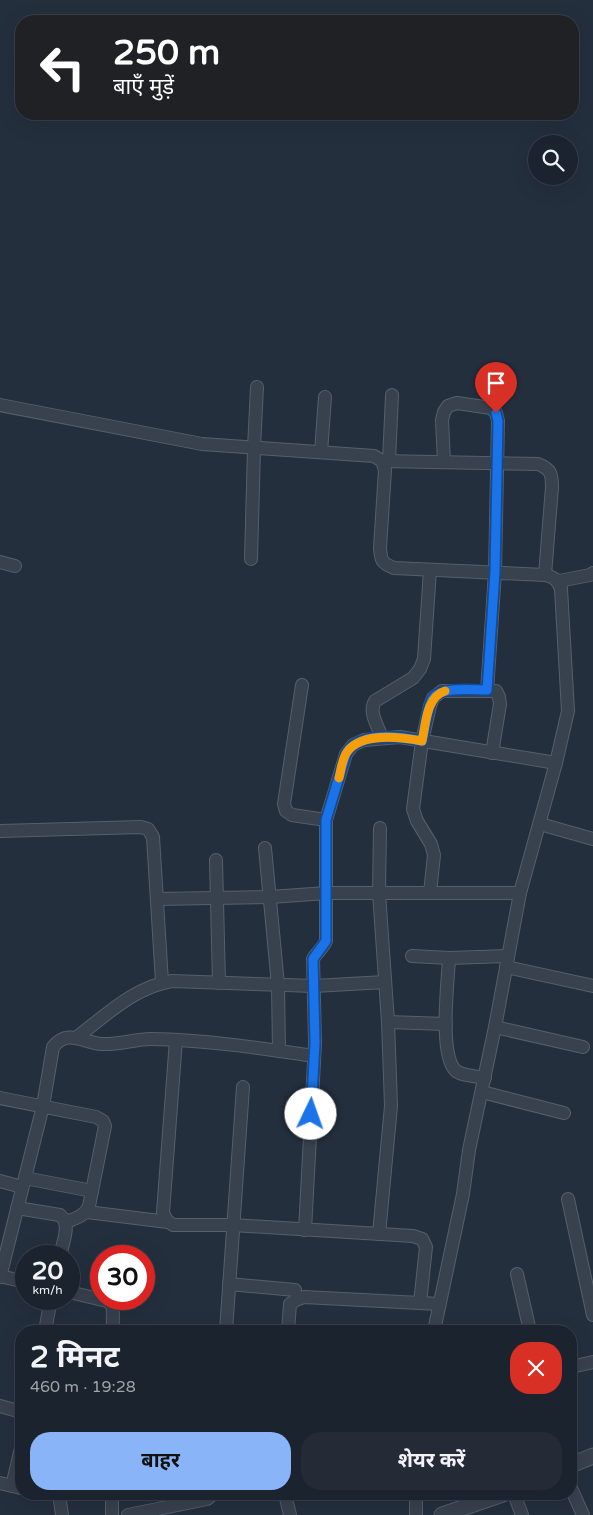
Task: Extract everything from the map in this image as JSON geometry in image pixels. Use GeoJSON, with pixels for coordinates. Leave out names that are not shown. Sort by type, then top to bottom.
{"type":"FeatureCollection","features":[{"type":"Feature","properties":{"kind":"street"},"geometry":{"type":"LineString","coordinates":[[251,559],[254,448],[258,387]]}},
{"type":"Feature","properties":{"kind":"street"},"geometry":{"type":"LineString","coordinates":[[392,395],[385,470],[381,559],[385,565],[394,568],[545,574],[559,581],[562,589],[568,705],[556,763],[520,893],[463,1194],[435,1325]]}},
{"type":"Feature","properties":{"kind":"street"},"geometry":{"type":"LineString","coordinates":[[322,452],[325,397]]}},
{"type":"Feature","properties":{"kind":"street"},"geometry":{"type":"LineString","coordinates":[[444,462],[442,420],[448,406],[457,403],[491,408],[496,413],[498,421],[495,572],[487,690]]}},
{"type":"Feature","properties":{"kind":"street"},"geometry":{"type":"LineString","coordinates":[[0,405],[202,444],[374,456],[386,461],[538,464],[547,468],[552,476],[545,574]]}},
{"type":"Feature","properties":{"kind":"street"},"geometry":{"type":"LineString","coordinates":[[0,562],[15,566]]}},
{"type":"Feature","properties":{"kind":"street"},"geometry":{"type":"LineString","coordinates":[[382,738],[372,713],[372,706],[375,701],[413,678],[420,669],[424,658],[430,570]]}},
{"type":"Feature","properties":{"kind":"street"},"geometry":{"type":"LineString","coordinates":[[559,581],[593,573]]}},
{"type":"Feature","properties":{"kind":"street"},"geometry":{"type":"LineString","coordinates":[[302,685],[284,804],[286,811],[292,815],[326,820]]}},
{"type":"Feature","properties":{"kind":"street"},"geometry":{"type":"LineString","coordinates":[[430,893],[434,855],[431,844],[417,821],[413,809],[422,741],[433,698],[442,691],[496,691],[500,704],[492,752]]}},
{"type":"Feature","properties":{"kind":"street"},"geometry":{"type":"LineString","coordinates":[[305,1230],[314,1056],[313,959],[326,941],[326,820],[346,754],[353,745],[364,740],[400,737],[556,763]]}},
{"type":"Feature","properties":{"kind":"street"},"geometry":{"type":"LineString","coordinates":[[540,824],[593,839]]}},
{"type":"Feature","properties":{"kind":"street"},"geometry":{"type":"LineString","coordinates":[[0,831],[141,827],[148,829],[153,837],[162,982]]}},
{"type":"Feature","properties":{"kind":"street"},"geometry":{"type":"LineString","coordinates":[[378,1234],[390,1118],[388,1022],[379,893],[380,828]]}},
{"type":"Feature","properties":{"kind":"street"},"geometry":{"type":"LineString","coordinates":[[265,848],[278,985],[279,1051]]}},
{"type":"Feature","properties":{"kind":"street"},"geometry":{"type":"LineString","coordinates":[[216,860],[218,983]]}},
{"type":"Feature","properties":{"kind":"street"},"geometry":{"type":"LineString","coordinates":[[158,899],[379,893],[520,893]]}},
{"type":"Feature","properties":{"kind":"street"},"geometry":{"type":"LineString","coordinates":[[412,956],[507,962],[593,986]]}},
{"type":"Feature","properties":{"kind":"street"},"geometry":{"type":"LineString","coordinates":[[450,958],[445,1034],[451,1063],[454,1069],[460,1073],[485,1078]]}},
{"type":"Feature","properties":{"kind":"street"},"geometry":{"type":"LineString","coordinates":[[76,1038],[126,999],[162,982],[314,986],[386,982]]}},
{"type":"Feature","properties":{"kind":"street"},"geometry":{"type":"LineString","coordinates":[[388,1022],[446,1024]]}},
{"type":"Feature","properties":{"kind":"street"},"geometry":{"type":"LineString","coordinates":[[495,1028],[583,1047]]}},
{"type":"Feature","properties":{"kind":"street"},"geometry":{"type":"LineString","coordinates":[[15,1279],[0,1276],[43,1106],[53,1047],[59,1040],[66,1037],[103,1044],[149,1039],[176,1040],[239,1045],[314,1056]]}},
{"type":"Feature","properties":{"kind":"street"},"geometry":{"type":"LineString","coordinates":[[176,1040],[164,1218],[173,1225],[232,1225],[413,1236],[422,1239],[426,1247],[420,1303]]}},
{"type":"Feature","properties":{"kind":"street"},"geometry":{"type":"LineString","coordinates":[[226,1325],[243,1087]]}},
{"type":"Feature","properties":{"kind":"street"},"geometry":{"type":"LineString","coordinates":[[482,1092],[564,1113]]}},
{"type":"Feature","properties":{"kind":"street"},"geometry":{"type":"LineString","coordinates":[[0,1098],[96,1116],[103,1121],[105,1126],[87,1212]]}},
{"type":"Feature","properties":{"kind":"street"},"geometry":{"type":"LineString","coordinates":[[0,1181],[92,1191]]}},
{"type":"Feature","properties":{"kind":"street"},"geometry":{"type":"LineString","coordinates":[[568,1199],[593,1315]]}},
{"type":"Feature","properties":{"kind":"street"},"geometry":{"type":"LineString","coordinates":[[17,1208],[60,1215],[64,1218],[66,1222],[62,1245]]}},
{"type":"Feature","properties":{"kind":"street"},"geometry":{"type":"LineString","coordinates":[[66,1222],[87,1212],[168,1222]]}},
{"type":"Feature","properties":{"kind":"street"},"geometry":{"type":"LineString","coordinates":[[516,1274],[529,1325]]}},
{"type":"Feature","properties":{"kind":"street"},"geometry":{"type":"LineString","coordinates":[[229,1284],[295,1290]]}},
{"type":"Feature","properties":{"kind":"street"},"geometry":{"type":"LineString","coordinates":[[80,1295],[107,1301],[112,1305],[113,1325]]}},
{"type":"Feature","properties":{"kind":"street"},"geometry":{"type":"LineString","coordinates":[[288,1325],[290,1304],[304,1298],[439,1304]]}},
{"type":"Feature","properties":{"kind":"street"},"geometry":{"type":"LineString","coordinates":[[46,1325],[49,1310]]}},
{"type":"Feature","properties":{"kind":"street"},"geometry":{"type":"LineString","coordinates":[[577,1366],[593,1362]]}},
{"type":"Feature","properties":{"kind":"street"},"geometry":{"type":"LineString","coordinates":[[0,1406],[15,1410]]}},
{"type":"Feature","properties":{"kind":"street"},"geometry":{"type":"LineString","coordinates":[[577,1463],[593,1456]]}},
{"type":"Feature","properties":{"kind":"street"},"geometry":{"type":"LineString","coordinates":[[11,1486],[15,1471]]}},
{"type":"Feature","properties":{"kind":"street"},"geometry":{"type":"LineString","coordinates":[[60,1500],[62,1515]]}},
{"type":"Feature","properties":{"kind":"street"},"geometry":{"type":"LineString","coordinates":[[112,1500],[112,1515]]}},
{"type":"Feature","properties":{"kind":"street"},"geometry":{"type":"LineString","coordinates":[[128,1515],[207,1500]]}},
{"type":"Feature","properties":{"kind":"street"},"geometry":{"type":"LineString","coordinates":[[286,1500],[290,1515]]}},
{"type":"Feature","properties":{"kind":"street"},"geometry":{"type":"LineString","coordinates":[[416,1500],[416,1515]]}},
{"type":"Feature","properties":{"kind":"street"},"geometry":{"type":"LineString","coordinates":[[442,1515],[486,1500]]}},
{"type":"Feature","properties":{"kind":"street"},"geometry":{"type":"LineString","coordinates":[[516,1500],[522,1515]]}},
{"type":"Feature","properties":{"kind":"street"},"geometry":{"type":"LineString","coordinates":[[576,1500],[582,1515]]}},
{"type":"Feature","properties":{"kind":"slow traffic"},"geometry":{"type":"LineString","coordinates":[[339,778],[346,754],[353,745],[364,740],[400,737],[422,741],[433,698],[442,691],[445,691]]}},
{"type":"Feature","properties":{"kind":"route"},"geometry":{"type":"LineString","coordinates":[[311,1114],[315,1043],[313,959],[326,941],[326,820],[346,754],[353,745],[364,740],[400,737],[422,741],[433,698],[442,691],[487,690],[495,572],[498,421],[496,413]]}}]}
